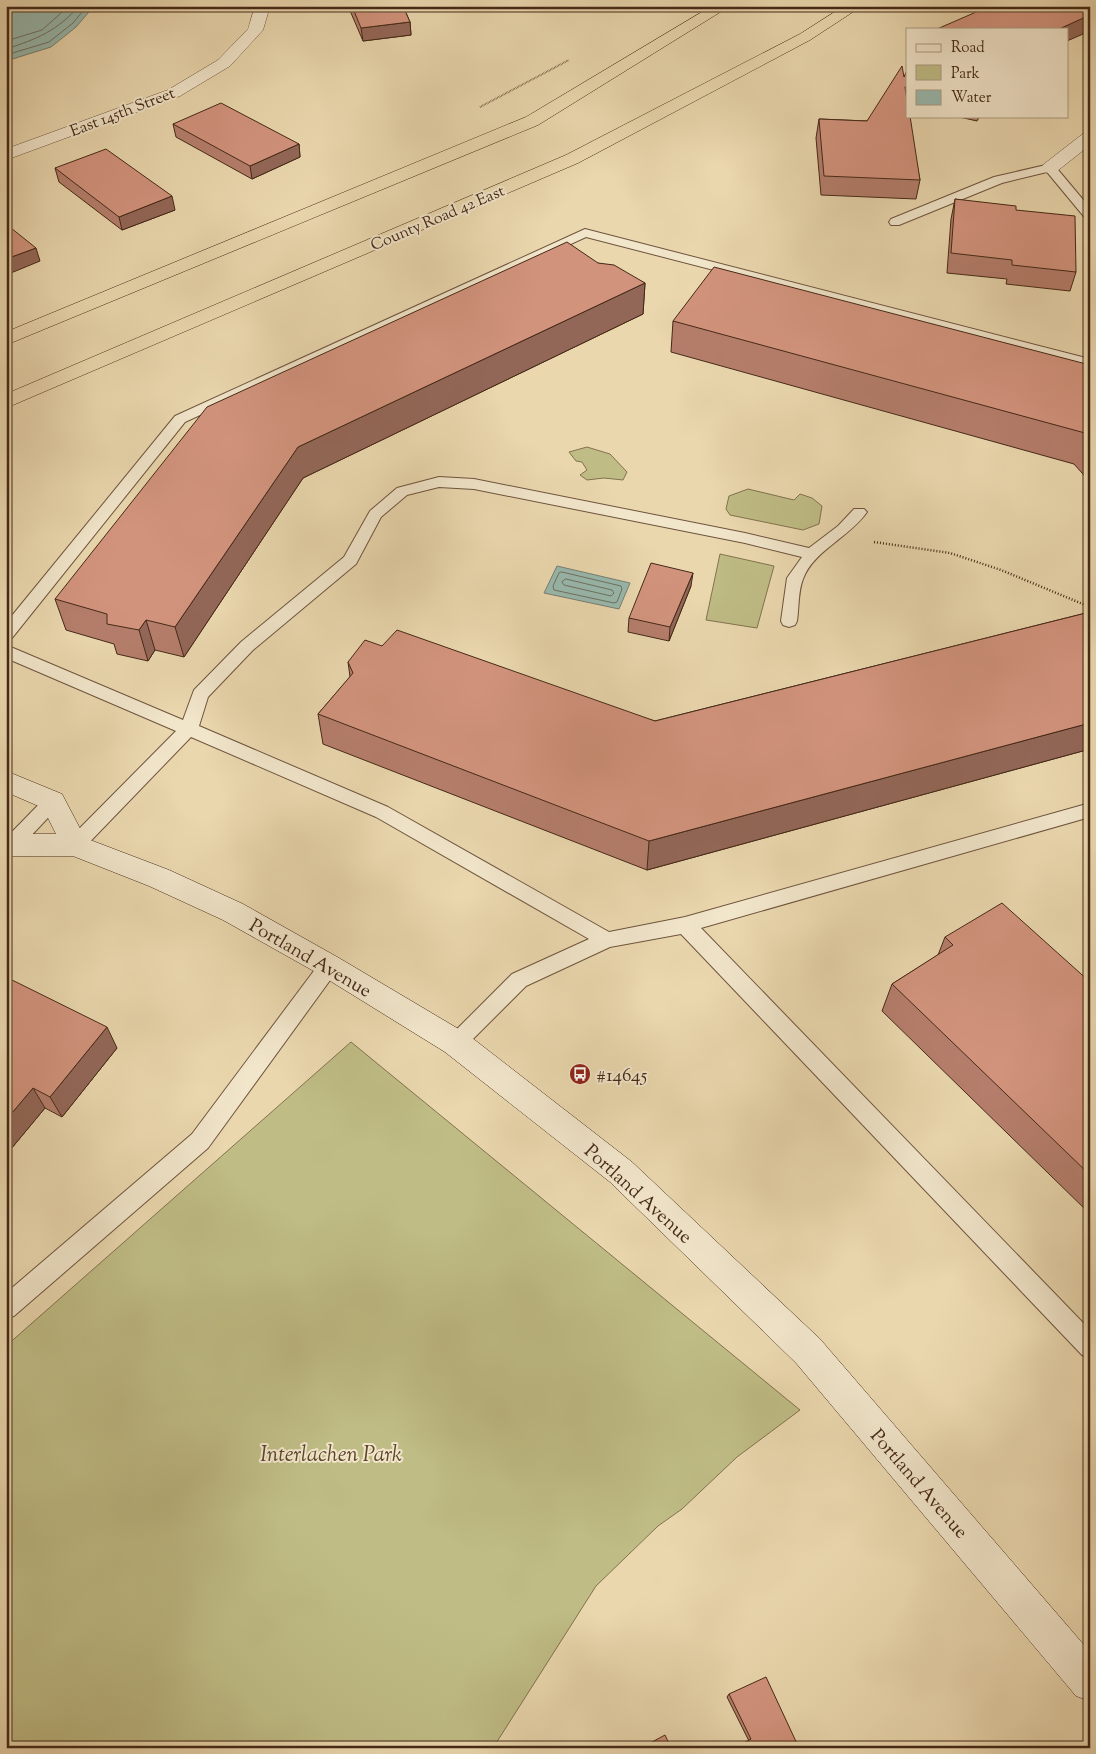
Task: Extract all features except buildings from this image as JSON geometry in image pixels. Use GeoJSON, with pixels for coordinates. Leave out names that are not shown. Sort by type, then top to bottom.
{"type":"FeatureCollection","features":[{"type":"Feature","properties":{"kind":"highway"},"geometry":{"type":"LineString","coordinates":[[6,339],[532,120],[723,6]]}},
{"type":"Feature","properties":{"kind":"highway","name":"County Road 42 East"},"geometry":{"type":"LineString","coordinates":[[6,402],[572,159],[805,37],[855,6]]}},
{"type":"Feature","properties":{"kind":"street","name":"East 145th Street"},"geometry":{"type":"LineString","coordinates":[[6,155],[174,94],[224,63],[255,30],[264,6]]}},
{"type":"Feature","properties":{"kind":"street"},"geometry":{"type":"LineString","coordinates":[[1050,168],[1090,137]]}},
{"type":"Feature","properties":{"kind":"street"},"geometry":{"type":"LineString","coordinates":[[6,781],[53,801],[75,845]]}},
{"type":"Feature","properties":{"kind":"street","name":"Portland Avenue"},"geometry":{"type":"LineString","coordinates":[[8,846],[75,845],[160,878],[233,912],[329,966],[456,1044],[621,1172],[808,1351],[1090,1682]]}},
{"type":"Feature","properties":{"kind":"lane"},"geometry":{"type":"LineString","coordinates":[[895,222],[998,180],[1050,168],[1090,216]]}},
{"type":"Feature","properties":{"kind":"lane"},"geometry":{"type":"LineString","coordinates":[[6,634],[180,419],[585,233],[1090,363]]}},
{"type":"Feature","properties":{"kind":"lane"},"geometry":{"type":"LineString","coordinates":[[75,845],[189,730],[200,694],[247,646],[350,560],[375,514],[402,491],[439,482],[474,484],[745,538],[812,554]]}},
{"type":"Feature","properties":{"kind":"lane"},"geometry":{"type":"LineString","coordinates":[[789,621],[795,578],[812,554],[834,538],[859,512]]}},
{"type":"Feature","properties":{"kind":"lane"},"geometry":{"type":"LineString","coordinates":[[6,651],[382,812],[607,940]]}},
{"type":"Feature","properties":{"kind":"lane"},"geometry":{"type":"LineString","coordinates":[[8,846],[53,801]]}},
{"type":"Feature","properties":{"kind":"lane"},"geometry":{"type":"LineString","coordinates":[[456,1044],[520,980],[607,940],[685,925],[1090,810]]}},
{"type":"Feature","properties":{"kind":"lane"},"geometry":{"type":"LineString","coordinates":[[685,925],[1090,1346]]}},
{"type":"Feature","properties":{"kind":"lane"},"geometry":{"type":"LineString","coordinates":[[6,1308],[200,1142],[329,966]]}},
{"type":"Feature","properties":{"kind":"path"},"geometry":{"type":"LineString","coordinates":[[834,538],[950,553],[1001,570],[1090,607]]}},
{"type":"Feature","properties":{"kind":"green space"},"geometry":{"type":"Polygon","coordinates":[[[587,447],[610,454],[627,472],[623,480],[604,478],[587,480],[580,475],[587,470],[582,462],[576,461],[569,452],[587,447]]]}},
{"type":"Feature","properties":{"kind":"green space"},"geometry":{"type":"Polygon","coordinates":[[[748,489],[794,500],[800,494],[812,498],[822,506],[819,524],[803,530],[730,515],[726,509],[729,496],[748,489]]]}},
{"type":"Feature","properties":{"kind":"green space"},"geometry":{"type":"Polygon","coordinates":[[[720,554],[774,566],[757,628],[706,620],[720,554]]]}},
{"type":"Feature","properties":{"kind":"green space","name":"Interlachen Park"},"geometry":{"type":"Polygon","coordinates":[[[351,1042],[800,1410],[737,1457],[682,1509],[658,1526],[596,1586],[493,1748],[6,1748],[6,1346],[351,1042]]]}},
{"type":"Feature","properties":{"kind":"water"},"geometry":{"type":"Polygon","coordinates":[[[6,6],[94,6],[76,27],[51,47],[6,61],[6,6]]]}},
{"type":"Feature","properties":{"kind":"water"},"geometry":{"type":"Polygon","coordinates":[[[557,566],[630,583],[619,609],[544,593],[557,566]]]}},
{"type":"Feature","properties":{"kind":"place","name":"#14645"},"geometry":{"type":"Point","coordinates":[580,1074]}}]}
